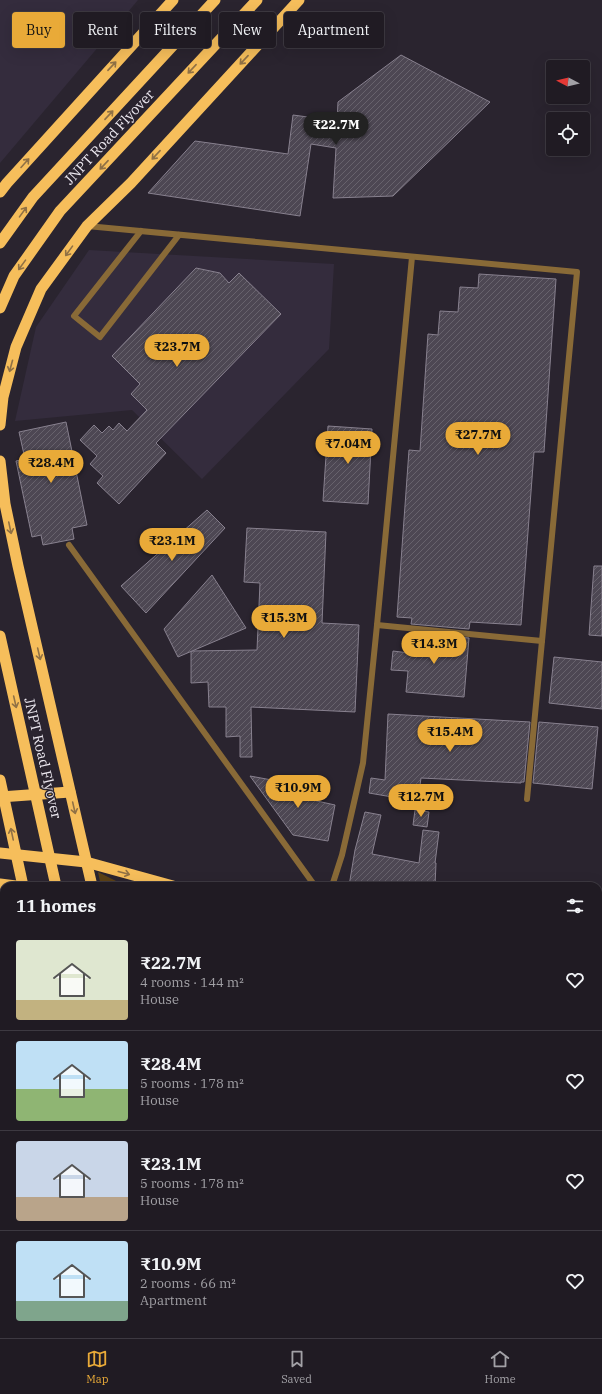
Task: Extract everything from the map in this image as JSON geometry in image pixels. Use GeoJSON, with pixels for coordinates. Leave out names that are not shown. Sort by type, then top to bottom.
{"type":"FeatureCollection","features":[{"type":"Feature","properties":{"kind":"highway"},"geometry":{"type":"LineString","coordinates":[[0,192],[63,120],[173,0]]}},
{"type":"Feature","properties":{"kind":"highway","name":"JNPT Road Flyover"},"geometry":{"type":"LineString","coordinates":[[0,243],[33,197],[215,0]]}},
{"type":"Feature","properties":{"kind":"highway","name":"JNPT Road Flyover"},"geometry":{"type":"LineString","coordinates":[[0,308],[14,276],[60,211],[257,0]]}},
{"type":"Feature","properties":{"kind":"highway"},"geometry":{"type":"LineString","coordinates":[[0,424],[1,397],[16,347],[41,289],[87,226],[131,183],[299,0]]}},
{"type":"Feature","properties":{"kind":"highway"},"geometry":{"type":"LineString","coordinates":[[0,461],[5,504],[91,882]]}},
{"type":"Feature","properties":{"kind":"highway","name":"JNPT Road Flyover"},"geometry":{"type":"LineString","coordinates":[[0,636],[55,882]]}},
{"type":"Feature","properties":{"kind":"highway"},"geometry":{"type":"LineString","coordinates":[[0,780],[23,882]]}},
{"type":"Feature","properties":{"kind":"highway"},"geometry":{"type":"LineString","coordinates":[[0,797],[70,792]]}},
{"type":"Feature","properties":{"kind":"highway"},"geometry":{"type":"LineString","coordinates":[[0,853],[86,862],[158,882]]}},
{"type":"Feature","properties":{"kind":"lane"},"geometry":{"type":"LineString","coordinates":[[87,226],[577,272],[527,798]]}},
{"type":"Feature","properties":{"kind":"lane"},"geometry":{"type":"LineString","coordinates":[[141,231],[74,316],[100,337],[179,235]]}},
{"type":"Feature","properties":{"kind":"lane"},"geometry":{"type":"LineString","coordinates":[[333,882],[342,855],[363,763],[412,257]]}},
{"type":"Feature","properties":{"kind":"lane"},"geometry":{"type":"LineString","coordinates":[[69,545],[312,882]]}},
{"type":"Feature","properties":{"kind":"lane"},"geometry":{"type":"LineString","coordinates":[[377,625],[542,641]]}},
{"type":"Feature","properties":{"kind":"shaded area"},"geometry":{"type":"Polygon","coordinates":[[[0,0],[138,0],[128,12],[73,12],[73,48],[97,48],[0,163],[0,0]]]}},
{"type":"Feature","properties":{"kind":"shaded area"},"geometry":{"type":"Polygon","coordinates":[[[89,250],[334,264],[329,349],[202,479],[132,410],[15,421],[36,327],[89,250]]]}},
{"type":"Feature","properties":{"kind":"green space"},"geometry":{"type":"Polygon","coordinates":[[[98,872],[118,882],[100,882],[98,872]]]}},
{"type":"Feature","properties":{"kind":"building"},"geometry":{"type":"Polygon","coordinates":[[[401,55],[490,102],[393,196],[333,198],[336,148],[311,144],[300,216],[148,193],[195,141],[288,154],[293,115],[337,121],[338,102],[401,55]]]}},
{"type":"Feature","properties":{"kind":"building"},"geometry":{"type":"Polygon","coordinates":[[[196,268],[220,273],[229,283],[239,273],[281,314],[156,443],[166,453],[119,504],[97,483],[103,476],[90,464],[97,456],[80,440],[94,425],[102,433],[109,426],[113,430],[119,423],[127,431],[147,410],[131,394],[140,384],[112,356],[196,268]]]}},
{"type":"Feature","properties":{"kind":"building"},"geometry":{"type":"Polygon","coordinates":[[[479,274],[556,279],[544,452],[534,452],[521,625],[470,622],[469,629],[411,624],[412,618],[397,617],[409,450],[420,451],[428,334],[438,335],[440,311],[458,312],[460,287],[478,288],[479,274]]]}},
{"type":"Feature","properties":{"kind":"building"},"geometry":{"type":"Polygon","coordinates":[[[66,422],[87,525],[72,528],[74,539],[43,545],[41,535],[32,537],[16,461],[25,459],[19,432],[66,422]]]}},
{"type":"Feature","properties":{"kind":"building"},"geometry":{"type":"Polygon","coordinates":[[[328,426],[372,429],[368,504],[323,501],[328,426]]]}},
{"type":"Feature","properties":{"kind":"building"},"geometry":{"type":"Polygon","coordinates":[[[207,510],[225,528],[146,613],[121,586],[207,510]]]}},
{"type":"Feature","properties":{"kind":"building"},"geometry":{"type":"Polygon","coordinates":[[[247,528],[326,532],[322,623],[359,625],[355,712],[251,707],[252,757],[240,757],[240,736],[226,737],[226,707],[209,707],[208,682],[191,683],[191,651],[257,650],[260,583],[244,582],[247,528]]]}},
{"type":"Feature","properties":{"kind":"building"},"geometry":{"type":"Polygon","coordinates":[[[594,566],[602,566],[602,636],[589,635],[594,566]]]}},
{"type":"Feature","properties":{"kind":"building"},"geometry":{"type":"Polygon","coordinates":[[[212,575],[246,628],[178,657],[164,629],[212,575]]]}},
{"type":"Feature","properties":{"kind":"building"},"geometry":{"type":"Polygon","coordinates":[[[411,633],[469,638],[464,697],[406,692],[408,671],[391,670],[393,651],[409,653],[411,633]]]}},
{"type":"Feature","properties":{"kind":"building"},"geometry":{"type":"Polygon","coordinates":[[[554,657],[602,662],[602,709],[549,703],[554,657]]]}},
{"type":"Feature","properties":{"kind":"building"},"geometry":{"type":"Polygon","coordinates":[[[388,714],[530,722],[524,782],[421,778],[417,807],[397,805],[398,798],[369,793],[371,778],[385,780],[388,714]]]}},
{"type":"Feature","properties":{"kind":"building"},"geometry":{"type":"Polygon","coordinates":[[[539,722],[598,727],[592,789],[533,783],[539,722]]]}},
{"type":"Feature","properties":{"kind":"building"},"geometry":{"type":"Polygon","coordinates":[[[250,776],[310,787],[308,799],[335,805],[328,841],[293,835],[250,776]]]}},
{"type":"Feature","properties":{"kind":"building"},"geometry":{"type":"Polygon","coordinates":[[[415,810],[429,812],[427,827],[413,825],[415,810]]]}},
{"type":"Feature","properties":{"kind":"building"},"geometry":{"type":"Polygon","coordinates":[[[365,812],[381,815],[372,854],[419,863],[423,830],[439,832],[435,863],[435,882],[350,882],[355,850],[365,812]]]}}]}
